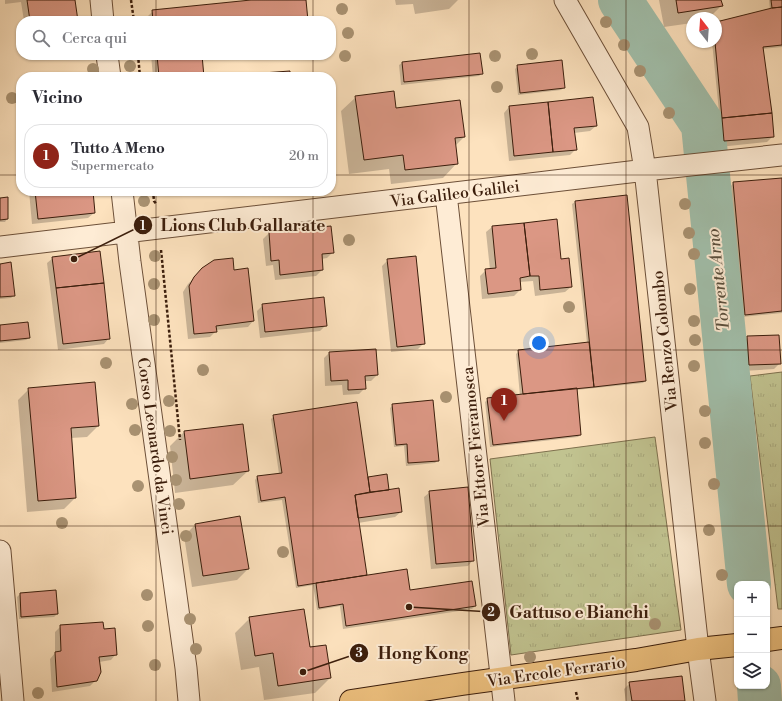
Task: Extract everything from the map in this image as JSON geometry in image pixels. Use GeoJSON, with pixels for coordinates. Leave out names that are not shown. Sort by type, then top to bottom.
{"type":"FeatureCollection","features":[{"type":"Feature","properties":{"kind":"main road","name":"Via Ercole Ferrario"},"geometry":{"type":"LineString","coordinates":[[351,701],[636,660],[698,649],[730,646]]}},
{"type":"Feature","properties":{"kind":"street"},"geometry":{"type":"LineString","coordinates":[[101,0],[103,16]]}},
{"type":"Feature","properties":{"kind":"street","name":"Via Renzo Colombo"},"geometry":{"type":"LineString","coordinates":[[565,0],[638,127],[645,170],[705,701]]}},
{"type":"Feature","properties":{"kind":"street"},"geometry":{"type":"LineString","coordinates":[[108,60],[109,72]]}},
{"type":"Feature","properties":{"kind":"street","name":"Via Galileo Galilei"},"geometry":{"type":"LineString","coordinates":[[0,247],[782,155]]}},
{"type":"Feature","properties":{"kind":"street","name":"Via Ettore Fieramosca"},"geometry":{"type":"LineString","coordinates":[[446,194],[504,701]]}},
{"type":"Feature","properties":{"kind":"street","name":"Corso Leonardo da Vinci"},"geometry":{"type":"LineString","coordinates":[[123,196],[130,262],[186,668],[189,701]]}},
{"type":"Feature","properties":{"kind":"street"},"geometry":{"type":"LineString","coordinates":[[0,552],[13,701]]}},
{"type":"Feature","properties":{"kind":"path"},"geometry":{"type":"LineString","coordinates":[[131,0],[133,16]]}},
{"type":"Feature","properties":{"kind":"path"},"geometry":{"type":"LineString","coordinates":[[138,60],[140,72]]}},
{"type":"Feature","properties":{"kind":"path"},"geometry":{"type":"LineString","coordinates":[[154,196],[154,201],[174,226],[160,248],[180,446]]}},
{"type":"Feature","properties":{"kind":"green space"},"geometry":{"type":"Polygon","coordinates":[[[782,372],[782,609],[778,609],[750,376],[782,372]]]}},
{"type":"Feature","properties":{"kind":"green space"},"geometry":{"type":"Polygon","coordinates":[[[655,437],[681,630],[511,655],[490,459],[655,437]]]}},
{"type":"Feature","properties":{"kind":"building"},"geometry":{"type":"Polygon","coordinates":[[[27,0],[75,0],[77,16],[29,16],[27,0]]]}},
{"type":"Feature","properties":{"kind":"building"},"geometry":{"type":"Polygon","coordinates":[[[251,0],[306,0],[308,16],[153,16],[152,10],[251,0]]]}},
{"type":"Feature","properties":{"kind":"building"},"geometry":{"type":"Polygon","coordinates":[[[676,0],[721,0],[723,6],[678,13],[676,0]]]}},
{"type":"Feature","properties":{"kind":"building"},"geometry":{"type":"Polygon","coordinates":[[[771,0],[782,0],[782,7],[772,8],[771,0]]]}},
{"type":"Feature","properties":{"kind":"building"},"geometry":{"type":"Polygon","coordinates":[[[782,7],[782,45],[763,47],[772,113],[722,118],[716,48],[722,48],[722,20],[772,8],[782,7]]]}},
{"type":"Feature","properties":{"kind":"building"},"geometry":{"type":"Polygon","coordinates":[[[480,53],[483,74],[404,82],[402,62],[480,53]]]}},
{"type":"Feature","properties":{"kind":"building"},"geometry":{"type":"Polygon","coordinates":[[[157,60],[202,60],[204,72],[159,72],[157,60]]]}},
{"type":"Feature","properties":{"kind":"building"},"geometry":{"type":"Polygon","coordinates":[[[562,60],[565,88],[520,93],[517,65],[562,60]]]}},
{"type":"Feature","properties":{"kind":"building"},"geometry":{"type":"Polygon","coordinates":[[[394,91],[396,108],[460,100],[465,137],[455,138],[458,164],[405,170],[403,155],[364,160],[355,96],[394,91]]]}},
{"type":"Feature","properties":{"kind":"building"},"geometry":{"type":"Polygon","coordinates":[[[593,97],[597,126],[574,128],[577,150],[553,152],[548,102],[593,97]]]}},
{"type":"Feature","properties":{"kind":"building"},"geometry":{"type":"Polygon","coordinates":[[[548,102],[553,152],[514,156],[509,106],[548,102]]]}},
{"type":"Feature","properties":{"kind":"building"},"geometry":{"type":"Polygon","coordinates":[[[772,113],[774,137],[724,141],[722,118],[772,113]]]}},
{"type":"Feature","properties":{"kind":"building"},"geometry":{"type":"Polygon","coordinates":[[[782,178],[782,311],[745,315],[733,182],[782,178]]]}},
{"type":"Feature","properties":{"kind":"building"},"geometry":{"type":"Polygon","coordinates":[[[627,195],[646,381],[594,387],[575,201],[627,195]]]}},
{"type":"Feature","properties":{"kind":"building"},"geometry":{"type":"Polygon","coordinates":[[[36,196],[93,196],[95,213],[38,219],[36,196]]]}},
{"type":"Feature","properties":{"kind":"building"},"geometry":{"type":"Polygon","coordinates":[[[8,197],[8,219],[0,220],[0,198],[8,197]]]}},
{"type":"Feature","properties":{"kind":"building"},"geometry":{"type":"Polygon","coordinates":[[[557,219],[561,259],[569,258],[572,287],[540,290],[539,276],[530,276],[524,223],[557,219]]]}},
{"type":"Feature","properties":{"kind":"building"},"geometry":{"type":"Polygon","coordinates":[[[524,223],[530,276],[520,278],[521,290],[488,294],[485,269],[496,268],[492,226],[524,223]]]}},
{"type":"Feature","properties":{"kind":"building"},"geometry":{"type":"Polygon","coordinates":[[[331,226],[334,253],[322,254],[323,270],[280,275],[279,260],[271,261],[269,232],[331,226]]]}},
{"type":"Feature","properties":{"kind":"building"},"geometry":{"type":"Polygon","coordinates":[[[100,251],[104,283],[56,288],[52,257],[100,251]]]}},
{"type":"Feature","properties":{"kind":"building"},"geometry":{"type":"Polygon","coordinates":[[[416,256],[425,344],[397,347],[387,259],[416,256]]]}},
{"type":"Feature","properties":{"kind":"building"},"geometry":{"type":"Polygon","coordinates":[[[233,258],[234,270],[248,268],[254,321],[216,326],[217,332],[194,334],[189,286],[194,277],[202,268],[214,260],[233,258]]]}},
{"type":"Feature","properties":{"kind":"building"},"geometry":{"type":"Polygon","coordinates":[[[11,262],[15,296],[0,297],[0,264],[11,262]]]}},
{"type":"Feature","properties":{"kind":"building"},"geometry":{"type":"Polygon","coordinates":[[[104,283],[110,339],[63,344],[56,288],[104,283]]]}},
{"type":"Feature","properties":{"kind":"building"},"geometry":{"type":"Polygon","coordinates":[[[324,297],[327,326],[265,332],[262,304],[324,297]]]}},
{"type":"Feature","properties":{"kind":"building"},"geometry":{"type":"Polygon","coordinates":[[[28,322],[30,338],[0,341],[0,325],[28,322]]]}},
{"type":"Feature","properties":{"kind":"building"},"geometry":{"type":"Polygon","coordinates":[[[779,335],[781,364],[749,365],[747,336],[779,335]]]}},
{"type":"Feature","properties":{"kind":"building"},"geometry":{"type":"Polygon","coordinates":[[[589,342],[594,387],[523,394],[518,350],[589,342]]]}},
{"type":"Feature","properties":{"kind":"building"},"geometry":{"type":"Polygon","coordinates":[[[376,349],[378,375],[365,376],[366,389],[348,390],[348,380],[331,381],[329,352],[376,349]]]}},
{"type":"Feature","properties":{"kind":"building"},"geometry":{"type":"Polygon","coordinates":[[[95,382],[99,426],[71,428],[76,498],[38,501],[28,388],[95,382]]]}},
{"type":"Feature","properties":{"kind":"building"},"geometry":{"type":"Polygon","coordinates":[[[577,388],[581,435],[493,445],[487,398],[577,388]]]}},
{"type":"Feature","properties":{"kind":"building"},"geometry":{"type":"Polygon","coordinates":[[[433,400],[439,461],[408,463],[407,444],[396,445],[392,404],[433,400]]]}},
{"type":"Feature","properties":{"kind":"building"},"geometry":{"type":"Polygon","coordinates":[[[357,402],[370,492],[355,495],[367,575],[298,586],[285,497],[261,501],[257,476],[282,473],[273,415],[357,402]]]}},
{"type":"Feature","properties":{"kind":"building"},"geometry":{"type":"Polygon","coordinates":[[[243,424],[249,471],[190,479],[184,431],[243,424]]]}},
{"type":"Feature","properties":{"kind":"building"},"geometry":{"type":"Polygon","coordinates":[[[387,474],[389,490],[370,492],[368,477],[387,474]]]}},
{"type":"Feature","properties":{"kind":"building"},"geometry":{"type":"Polygon","coordinates":[[[468,487],[474,561],[436,564],[429,491],[468,487]]]}},
{"type":"Feature","properties":{"kind":"building"},"geometry":{"type":"Polygon","coordinates":[[[399,488],[402,512],[358,518],[355,495],[399,488]]]}},
{"type":"Feature","properties":{"kind":"building"},"geometry":{"type":"Polygon","coordinates":[[[240,516],[249,569],[203,576],[195,524],[240,516]]]}},
{"type":"Feature","properties":{"kind":"building"},"geometry":{"type":"Polygon","coordinates":[[[407,569],[410,590],[472,581],[476,606],[346,626],[343,604],[319,608],[316,583],[407,569]]]}},
{"type":"Feature","properties":{"kind":"building"},"geometry":{"type":"Polygon","coordinates":[[[56,590],[58,614],[21,617],[20,593],[56,590]]]}},
{"type":"Feature","properties":{"kind":"building"},"geometry":{"type":"Polygon","coordinates":[[[304,609],[310,647],[326,645],[331,678],[278,686],[273,653],[255,656],[249,617],[304,609]]]}},
{"type":"Feature","properties":{"kind":"building"},"geometry":{"type":"Polygon","coordinates":[[[103,622],[104,629],[115,628],[117,655],[99,657],[101,672],[97,681],[57,687],[55,652],[61,651],[60,625],[103,622]]]}},
{"type":"Feature","properties":{"kind":"building"},"geometry":{"type":"Polygon","coordinates":[[[682,676],[685,701],[632,701],[629,682],[682,676]]]}},
{"type":"Feature","properties":{"kind":"waterway","name":"Torrente Arno"},"geometry":{"type":"LineString","coordinates":[[620,0],[703,125],[749,581]]}},
{"type":"Feature","properties":{"kind":"waterway","name":"Torrente Arno"},"geometry":{"type":"LineString","coordinates":[[759,689],[760,701]]}},
{"type":"Feature","properties":{"kind":"place","name":"Lions Club Gallarate"},"geometry":{"type":"Point","coordinates":[74,259]}},
{"type":"Feature","properties":{"kind":"place","name":"Tutto A Meno"},"geometry":{"type":"Point","coordinates":[504,421]}},
{"type":"Feature","properties":{"kind":"place","name":"Gattuso e Bianchi"},"geometry":{"type":"Point","coordinates":[409,607]}},
{"type":"Feature","properties":{"kind":"place","name":"Hong Kong"},"geometry":{"type":"Point","coordinates":[303,672]}}]}
